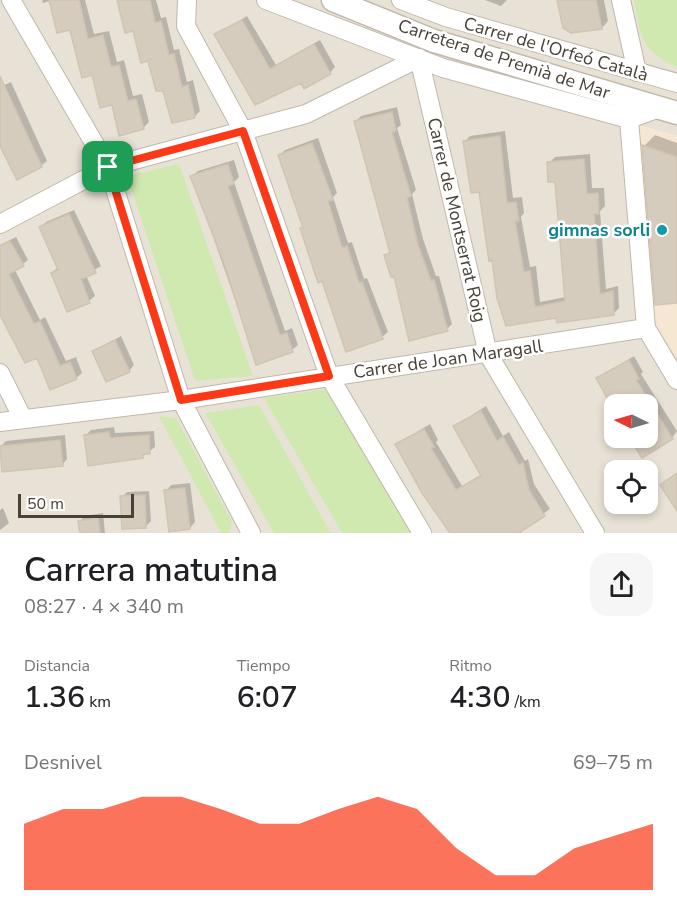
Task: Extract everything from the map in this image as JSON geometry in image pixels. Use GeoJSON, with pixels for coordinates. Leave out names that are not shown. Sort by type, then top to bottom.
{"type":"FeatureCollection","features":[{"type":"Feature","properties":{"kind":"street"},"geometry":{"type":"LineString","coordinates":[[11,0],[108,167],[181,400],[251,533]]}},
{"type":"Feature","properties":{"kind":"street"},"geometry":{"type":"LineString","coordinates":[[187,0],[186,26],[243,131],[329,376],[422,533]]}},
{"type":"Feature","properties":{"kind":"street"},"geometry":{"type":"LineString","coordinates":[[266,0],[443,68],[629,119],[668,110]]}},
{"type":"Feature","properties":{"kind":"street","name":"Carretera de Premià de Mar"},"geometry":{"type":"LineString","coordinates":[[333,0],[434,41],[668,110]]}},
{"type":"Feature","properties":{"kind":"street"},"geometry":{"type":"LineString","coordinates":[[621,0],[637,72]]}},
{"type":"Feature","properties":{"kind":"street","name":"Carrer de l'Orfeó Català"},"geometry":{"type":"LineString","coordinates":[[405,1],[446,17],[677,83]]}},
{"type":"Feature","properties":{"kind":"street"},"geometry":{"type":"LineString","coordinates":[[0,224],[108,167],[306,114],[419,58]]}},
{"type":"Feature","properties":{"kind":"street","name":"Carrer de Montserrat Roig"},"geometry":{"type":"LineString","coordinates":[[419,58],[488,354],[595,533]]}},
{"type":"Feature","properties":{"kind":"street"},"geometry":{"type":"LineString","coordinates":[[629,119],[646,328],[677,380]]}},
{"type":"Feature","properties":{"kind":"street","name":"Carrer de Joan Maragall"},"geometry":{"type":"LineString","coordinates":[[0,422],[181,400],[646,328]]}},
{"type":"Feature","properties":{"kind":"street"},"geometry":{"type":"LineString","coordinates":[[0,373],[23,419]]}},
{"type":"Feature","properties":{"kind":"shaded area"},"geometry":{"type":"Polygon","coordinates":[[[0,0],[677,0],[677,136],[638,125],[654,322],[677,357],[677,533],[0,533],[0,0]]]}},
{"type":"Feature","properties":{"kind":"shaded area","name":"gimnas sorli"},"geometry":{"type":"Polygon","coordinates":[[[637,125],[677,136],[677,357],[654,322],[637,125]]]}},
{"type":"Feature","properties":{"kind":"green space"},"geometry":{"type":"Polygon","coordinates":[[[634,0],[677,0],[677,67],[656,55],[644,41],[638,24],[634,0]]]}},
{"type":"Feature","properties":{"kind":"green space"},"geometry":{"type":"Polygon","coordinates":[[[179,164],[253,376],[195,381],[127,176],[179,164]]]}},
{"type":"Feature","properties":{"kind":"green space"},"geometry":{"type":"Polygon","coordinates":[[[326,389],[412,533],[342,533],[264,398],[326,389]]]}},
{"type":"Feature","properties":{"kind":"green space"},"geometry":{"type":"Polygon","coordinates":[[[259,405],[331,533],[274,533],[205,413],[259,405]]]}},
{"type":"Feature","properties":{"kind":"green space"},"geometry":{"type":"Polygon","coordinates":[[[159,416],[177,419],[232,522],[229,533],[221,533],[159,416]]]}},
{"type":"Feature","properties":{"kind":"building"},"geometry":{"type":"Polygon","coordinates":[[[49,0],[79,0],[88,39],[103,35],[111,67],[119,65],[128,101],[136,99],[144,129],[119,136],[112,105],[100,108],[92,75],[82,78],[70,30],[57,33],[49,0]]]}},
{"type":"Feature","properties":{"kind":"building"},"geometry":{"type":"Polygon","coordinates":[[[117,0],[150,0],[155,23],[161,21],[169,55],[174,54],[182,87],[188,85],[195,118],[172,123],[163,91],[156,91],[148,61],[141,63],[133,31],[125,33],[117,0]]]}},
{"type":"Feature","properties":{"kind":"building"},"geometry":{"type":"Polygon","coordinates":[[[557,0],[596,0],[602,29],[571,33],[563,28],[557,0]]]}},
{"type":"Feature","properties":{"kind":"building"},"geometry":{"type":"Polygon","coordinates":[[[242,20],[270,69],[314,44],[331,74],[304,89],[301,83],[255,105],[214,34],[242,20]]]}},
{"type":"Feature","properties":{"kind":"building"},"geometry":{"type":"Polygon","coordinates":[[[0,76],[42,167],[17,180],[0,146],[0,76]]]}},
{"type":"Feature","properties":{"kind":"building"},"geometry":{"type":"Polygon","coordinates":[[[392,112],[396,131],[392,132],[411,196],[407,198],[418,245],[431,281],[434,280],[448,331],[409,341],[394,276],[391,277],[384,255],[390,253],[354,121],[392,112]]]}},
{"type":"Feature","properties":{"kind":"building"},"geometry":{"type":"Polygon","coordinates":[[[500,136],[507,203],[516,202],[519,221],[515,221],[524,272],[530,271],[535,307],[565,301],[555,182],[548,182],[547,162],[584,159],[587,194],[598,193],[599,214],[594,214],[600,294],[613,291],[614,315],[557,323],[556,318],[506,326],[497,298],[492,260],[489,261],[479,192],[471,193],[463,141],[500,136]]]}},
{"type":"Feature","properties":{"kind":"building"},"geometry":{"type":"Polygon","coordinates":[[[312,143],[333,200],[328,201],[342,248],[347,246],[359,283],[362,282],[383,339],[346,352],[322,281],[318,283],[300,228],[303,228],[278,155],[312,143]]]}},
{"type":"Feature","properties":{"kind":"building","name":"gimnas sorli"},"geometry":{"type":"Polygon","coordinates":[[[642,145],[677,157],[677,303],[655,305],[642,145]]]}},
{"type":"Feature","properties":{"kind":"building"},"geometry":{"type":"Polygon","coordinates":[[[228,164],[234,184],[228,186],[280,335],[287,333],[293,352],[256,365],[224,263],[190,176],[228,164]]]}},
{"type":"Feature","properties":{"kind":"building"},"geometry":{"type":"Polygon","coordinates":[[[69,214],[96,273],[81,279],[90,303],[67,312],[51,273],[58,270],[39,227],[69,214]]]}},
{"type":"Feature","properties":{"kind":"building"},"geometry":{"type":"Polygon","coordinates":[[[10,241],[24,266],[9,274],[34,324],[40,321],[60,366],[70,362],[77,379],[50,390],[37,358],[25,363],[0,315],[0,246],[10,241]]]}},
{"type":"Feature","properties":{"kind":"building"},"geometry":{"type":"Polygon","coordinates":[[[115,340],[130,372],[106,382],[92,351],[115,340]]]}},
{"type":"Feature","properties":{"kind":"building"},"geometry":{"type":"Polygon","coordinates":[[[629,360],[639,379],[636,380],[645,394],[605,394],[596,378],[629,360]]]}},
{"type":"Feature","properties":{"kind":"building"},"geometry":{"type":"Polygon","coordinates":[[[481,411],[497,441],[503,437],[519,465],[523,463],[529,490],[545,516],[519,533],[450,533],[422,493],[395,444],[424,429],[434,447],[431,448],[456,490],[481,476],[453,426],[481,411]]]}},
{"type":"Feature","properties":{"kind":"building"},"geometry":{"type":"Polygon","coordinates":[[[658,415],[673,439],[642,458],[636,448],[658,448],[658,415]]]}},
{"type":"Feature","properties":{"kind":"building"},"geometry":{"type":"Polygon","coordinates":[[[109,432],[110,438],[149,435],[150,454],[143,454],[143,458],[88,466],[84,435],[109,432]]]}},
{"type":"Feature","properties":{"kind":"building"},"geometry":{"type":"Polygon","coordinates":[[[60,440],[63,466],[2,472],[0,446],[60,440]]]}},
{"type":"Feature","properties":{"kind":"building"},"geometry":{"type":"Polygon","coordinates":[[[677,473],[677,511],[660,485],[677,473]]]}},
{"type":"Feature","properties":{"kind":"building"},"geometry":{"type":"Polygon","coordinates":[[[185,488],[190,529],[169,532],[164,490],[185,488]]]}},
{"type":"Feature","properties":{"kind":"building"},"geometry":{"type":"Polygon","coordinates":[[[145,495],[146,528],[122,529],[120,496],[145,495]]]}},
{"type":"Feature","properties":{"kind":"building"},"geometry":{"type":"Polygon","coordinates":[[[98,518],[100,533],[80,533],[78,521],[98,518]]]}},
{"type":"Feature","properties":{"kind":"place","name":"gimnas sorli"},"geometry":{"type":"Point","coordinates":[662,230]}},
{"type":"Feature","properties":{"kind":"route"},"geometry":{"type":"LineString","coordinates":[[243,131],[329,376],[181,400],[108,167],[243,131]]}}]}
